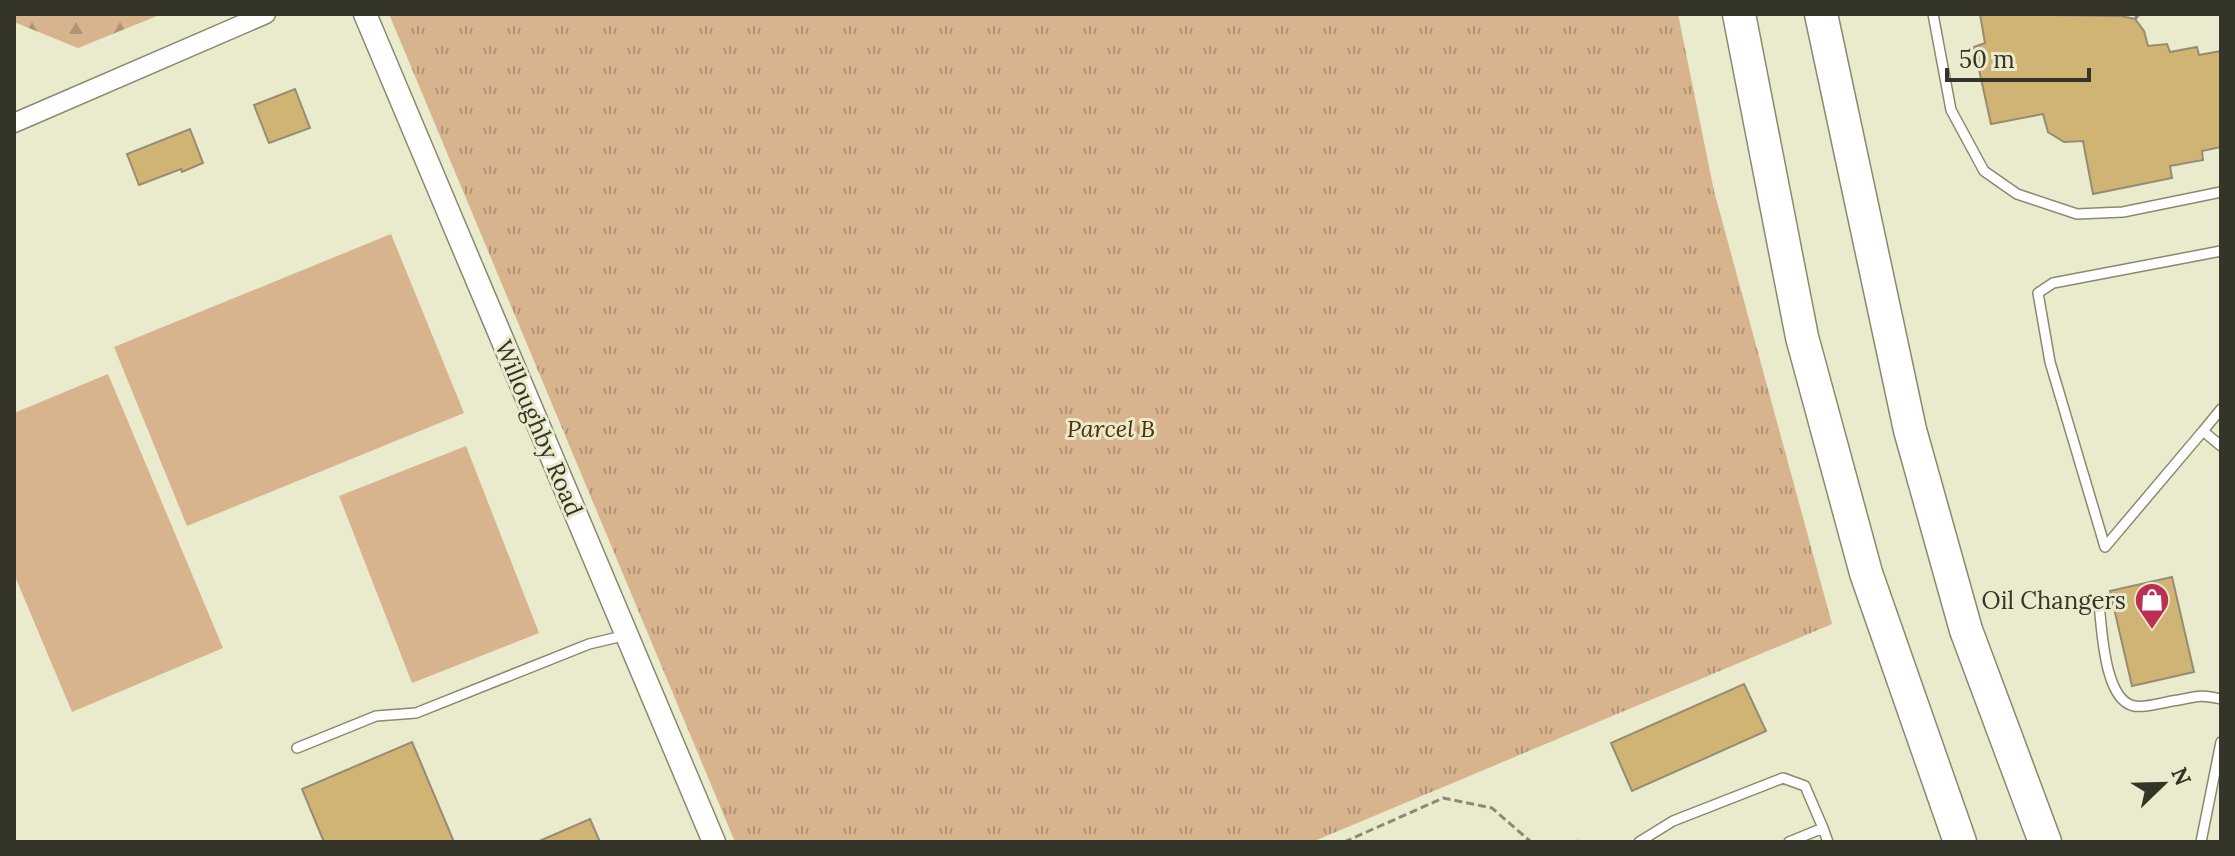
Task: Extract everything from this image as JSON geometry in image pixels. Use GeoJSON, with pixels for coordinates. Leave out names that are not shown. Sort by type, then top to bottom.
{"type":"FeatureCollection","features":[{"type":"Feature","properties":{"kind":"highway"},"geometry":{"type":"LineString","coordinates":[[1739,14],[1802,337],[1866,573],[1960,842]]}},
{"type":"Feature","properties":{"kind":"highway"},"geometry":{"type":"LineString","coordinates":[[1821,14],[1910,430],[1966,630],[2045,842]]}},
{"type":"Feature","properties":{"kind":"street"},"geometry":{"type":"LineString","coordinates":[[14,123],[266,14]]}},
{"type":"Feature","properties":{"kind":"street","name":"Willoughby Road"},"geometry":{"type":"LineString","coordinates":[[365,14],[714,842]]}},
{"type":"Feature","properties":{"kind":"lane"},"geometry":{"type":"LineString","coordinates":[[1933,14],[1951,110],[1984,171],[2017,194],[2077,214],[2123,212],[2221,192]]}},
{"type":"Feature","properties":{"kind":"lane"},"geometry":{"type":"LineString","coordinates":[[2221,251],[2053,283],[2038,293],[2050,362],[2105,547],[2221,409]]}},
{"type":"Feature","properties":{"kind":"lane"},"geometry":{"type":"LineString","coordinates":[[2203,431],[2221,446]]}},
{"type":"Feature","properties":{"kind":"lane"},"geometry":{"type":"LineString","coordinates":[[2099,604],[2110,680],[2118,697],[2134,706],[2201,694],[2221,699]]}},
{"type":"Feature","properties":{"kind":"lane"},"geometry":{"type":"LineString","coordinates":[[297,748],[376,716],[416,713],[589,644],[627,635]]}},
{"type":"Feature","properties":{"kind":"lane"},"geometry":{"type":"LineString","coordinates":[[2201,842],[2221,742]]}},
{"type":"Feature","properties":{"kind":"lane"},"geometry":{"type":"LineString","coordinates":[[1639,842],[1673,821],[1783,778],[1805,786],[1828,842]]}},
{"type":"Feature","properties":{"kind":"lane"},"geometry":{"type":"LineString","coordinates":[[1789,842],[1823,828]]}},
{"type":"Feature","properties":{"kind":"path"},"geometry":{"type":"LineString","coordinates":[[2135,19],[2139,14]]}},
{"type":"Feature","properties":{"kind":"path"},"geometry":{"type":"LineString","coordinates":[[1344,842],[1443,798],[1492,808],[1531,842]]}},
{"type":"Feature","properties":{"kind":"green space"},"geometry":{"type":"Polygon","coordinates":[[[14,14],[162,14],[78,48],[14,22],[14,14]]]}},
{"type":"Feature","properties":{"kind":"green space","name":"Parcel B"},"geometry":{"type":"Polygon","coordinates":[[[389,14],[1678,14],[1714,191],[1832,624],[1312,842],[735,842],[389,14]]]}},
{"type":"Feature","properties":{"kind":"green space"},"geometry":{"type":"Polygon","coordinates":[[[391,234],[464,413],[187,526],[114,347],[391,234]]]}},
{"type":"Feature","properties":{"kind":"green space"},"geometry":{"type":"Polygon","coordinates":[[[108,374],[223,648],[72,712],[14,574],[14,413],[108,374]]]}},
{"type":"Feature","properties":{"kind":"green space"},"geometry":{"type":"Polygon","coordinates":[[[466,446],[539,633],[412,683],[339,496],[466,446]]]}},
{"type":"Feature","properties":{"kind":"building"},"geometry":{"type":"Polygon","coordinates":[[[1980,14],[2121,16],[2135,19],[2144,31],[2148,46],[2167,44],[2170,52],[2197,47],[2199,55],[2221,51],[2221,147],[2202,151],[2203,160],[2170,166],[2172,178],[2093,194],[2083,141],[2064,142],[2048,132],[2043,114],[1991,124],[1974,47],[1985,43],[1980,14]]]}},
{"type":"Feature","properties":{"kind":"building"},"geometry":{"type":"Polygon","coordinates":[[[295,89],[310,128],[269,143],[254,105],[295,89]]]}},
{"type":"Feature","properties":{"kind":"building"},"geometry":{"type":"Polygon","coordinates":[[[190,129],[203,163],[139,185],[127,154],[190,129]]]}},
{"type":"Feature","properties":{"kind":"building","name":"Oil Changers"},"geometry":{"type":"Polygon","coordinates":[[[2172,577],[2194,672],[2132,686],[2110,591],[2172,577]]]}},
{"type":"Feature","properties":{"kind":"building"},"geometry":{"type":"Polygon","coordinates":[[[1744,684],[1766,731],[1632,791],[1611,743],[1744,684]]]}},
{"type":"Feature","properties":{"kind":"building"},"geometry":{"type":"Polygon","coordinates":[[[412,742],[454,842],[324,842],[302,789],[412,742]]]}},
{"type":"Feature","properties":{"kind":"building"},"geometry":{"type":"Polygon","coordinates":[[[590,819],[600,842],[537,842],[590,819]]]}},
{"type":"Feature","properties":{"kind":"place","name":"Oil Changers"},"geometry":{"type":"Point","coordinates":[2152,631]}}]}
